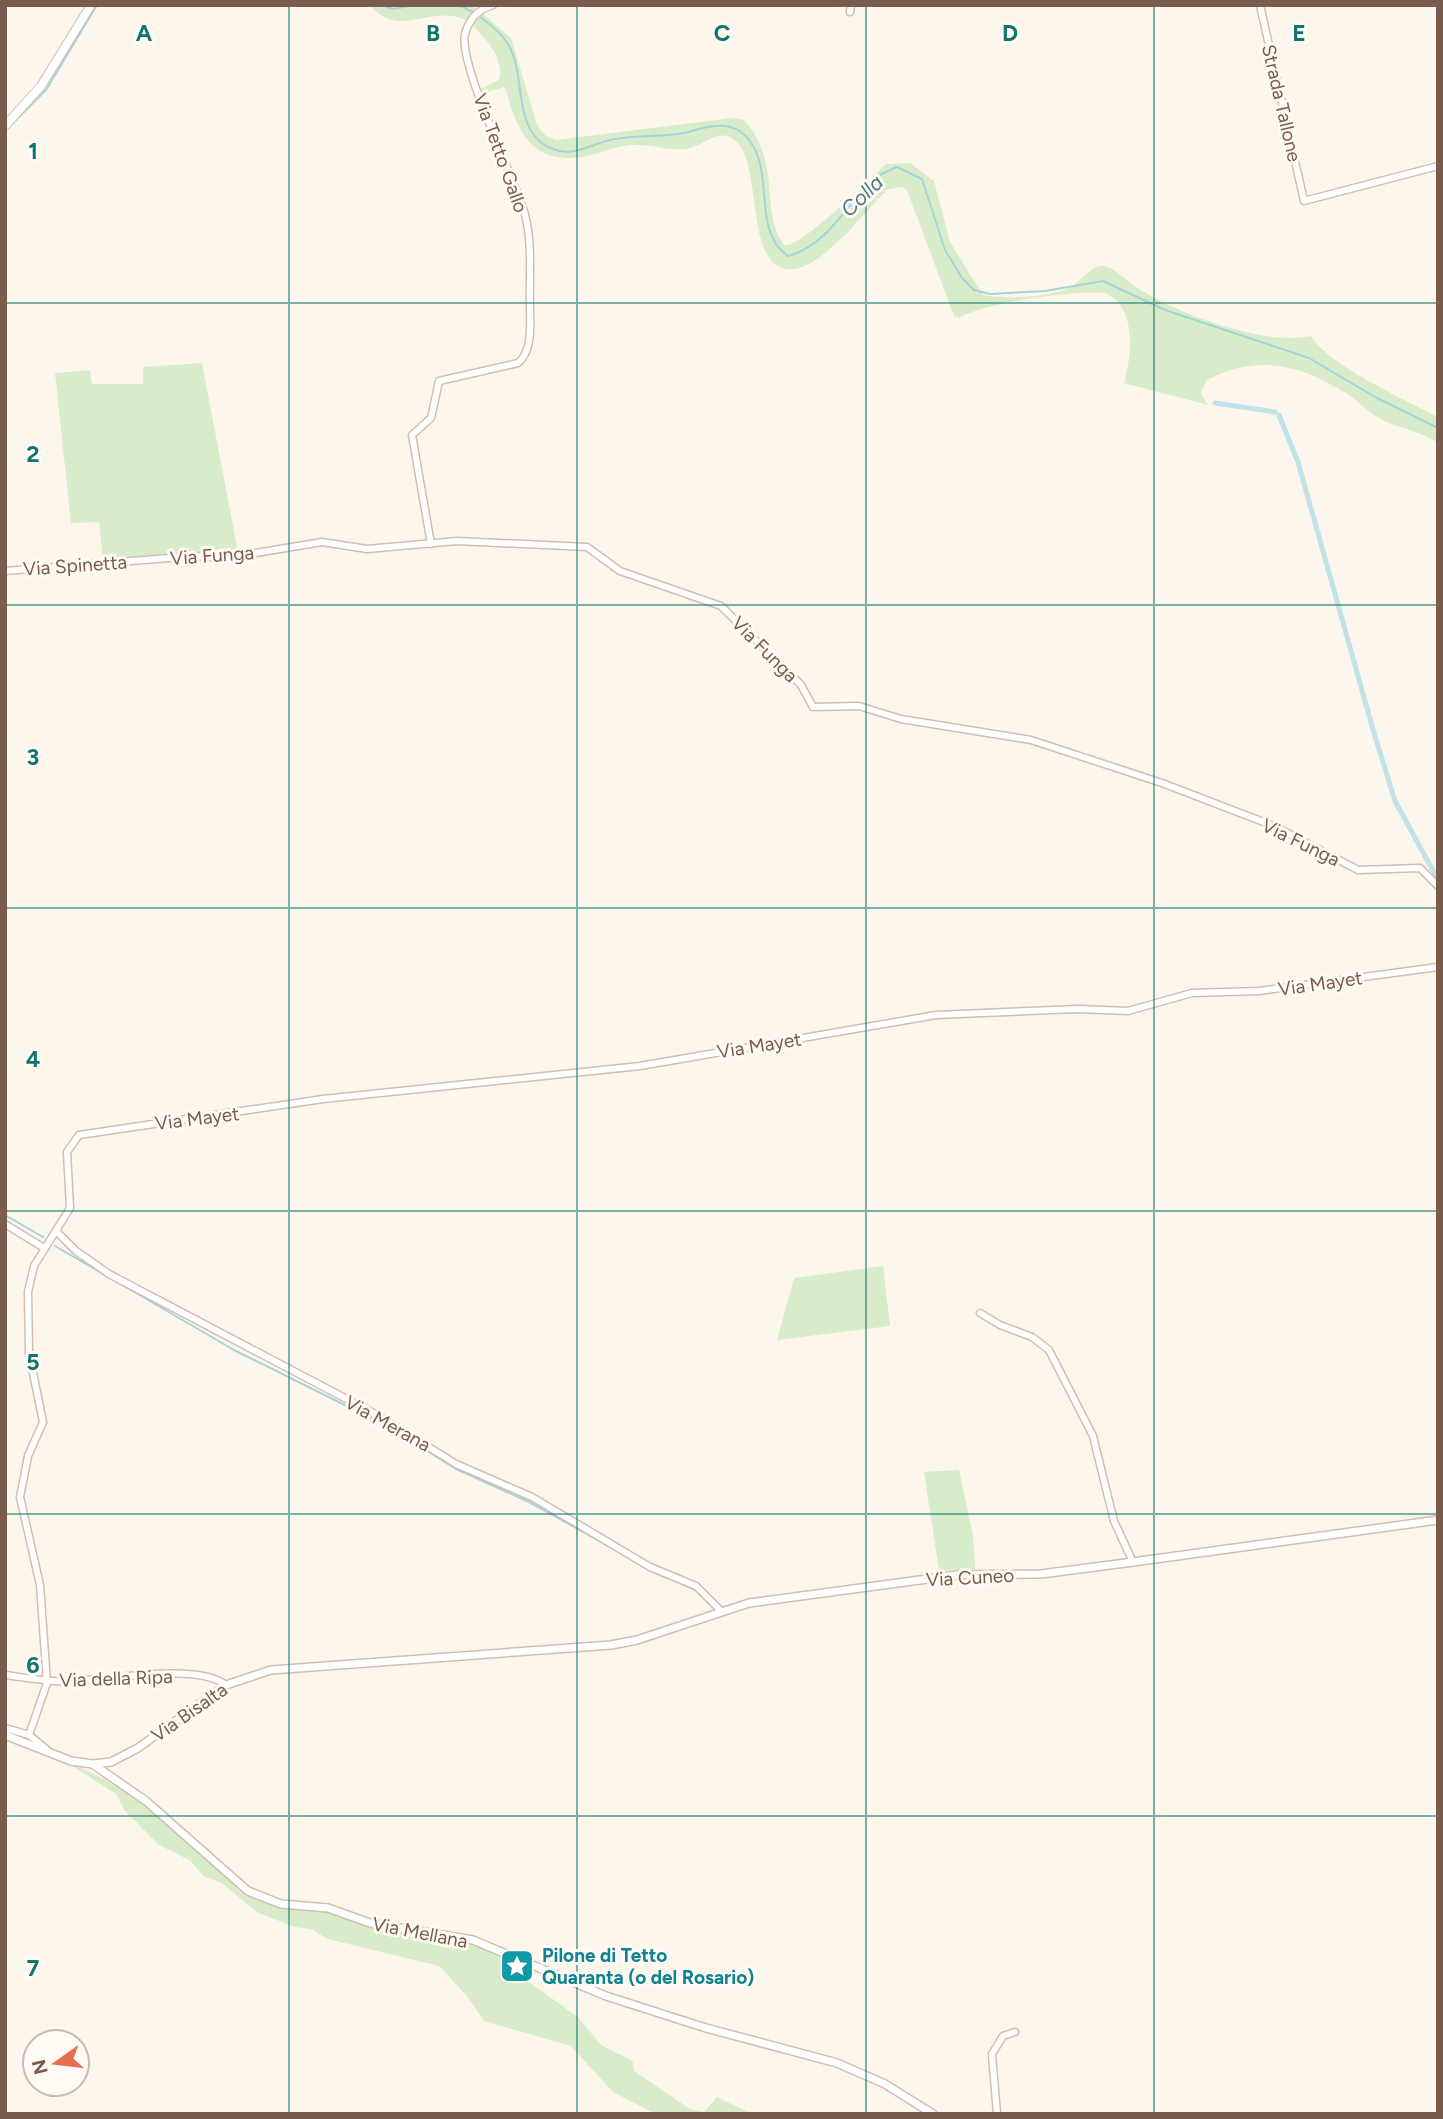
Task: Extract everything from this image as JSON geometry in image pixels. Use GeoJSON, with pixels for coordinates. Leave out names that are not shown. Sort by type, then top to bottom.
{"type":"FeatureCollection","features":[{"type":"Feature","properties":{"kind":"main road"},"geometry":{"type":"LineString","coordinates":[[5,126],[41,86],[91,5]]}},
{"type":"Feature","properties":{"kind":"street","name":"Via Tetto Gallo"},"geometry":{"type":"LineString","coordinates":[[431,544],[412,435],[431,418],[439,381],[518,363],[526,353],[530,326],[525,213],[466,52],[464,36],[470,21],[478,12],[494,5]]}},
{"type":"Feature","properties":{"kind":"street","name":"Strada Tallone"},"geometry":{"type":"LineString","coordinates":[[1260,5],[1304,201],[1438,166]]}},
{"type":"Feature","properties":{"kind":"street","name":"Via Funga"},"geometry":{"type":"LineString","coordinates":[[145,560],[194,556],[226,558],[322,542],[367,549],[519,542],[587,547],[620,571],[721,606],[802,685],[813,707],[859,706],[901,719],[1031,740],[1161,783],[1274,826],[1358,870],[1420,868],[1438,886]]}},
{"type":"Feature","properties":{"kind":"street","name":"Via Spinetta"},"geometry":{"type":"LineString","coordinates":[[5,571],[145,560]]}},
{"type":"Feature","properties":{"kind":"street","name":"Via Mayet"},"geometry":{"type":"LineString","coordinates":[[56,1231],[70,1208],[67,1152],[79,1135],[323,1099],[640,1066],[936,1015],[1078,1009],[1128,1010],[1192,993],[1259,991],[1438,967]]}},
{"type":"Feature","properties":{"kind":"street"},"geometry":{"type":"LineString","coordinates":[[5,1224],[44,1248]]}},
{"type":"Feature","properties":{"kind":"street"},"geometry":{"type":"LineString","coordinates":[[46,1679],[40,1585],[20,1497],[27,1455],[43,1422],[29,1353],[27,1307],[31,1275],[56,1231]]}},
{"type":"Feature","properties":{"kind":"street","name":"Via Merana"},"geometry":{"type":"LineString","coordinates":[[56,1231],[76,1251],[109,1274],[379,1416],[456,1464],[532,1497],[650,1567],[696,1586],[721,1611]]}},
{"type":"Feature","properties":{"kind":"street"},"geometry":{"type":"LineString","coordinates":[[980,1312],[1000,1325],[1032,1338],[1049,1350],[1093,1436],[1115,1521],[1133,1562]]}},
{"type":"Feature","properties":{"kind":"street","name":"Via Cuneo"},"geometry":{"type":"LineString","coordinates":[[507,1653],[624,1643],[748,1603],[943,1576],[1041,1573],[1133,1562],[1317,1539],[1438,1520]]}},
{"type":"Feature","properties":{"kind":"street","name":"Via Bisalta"},"geometry":{"type":"LineString","coordinates":[[93,1765],[111,1762],[130,1754],[226,1685],[271,1670],[507,1653]]}},
{"type":"Feature","properties":{"kind":"street","name":"Via della Ripa"},"geometry":{"type":"LineString","coordinates":[[5,1675],[46,1679],[172,1674],[212,1679],[226,1685]]}},
{"type":"Feature","properties":{"kind":"street","name":"Via della Ripa"},"geometry":{"type":"LineString","coordinates":[[29,1735],[46,1679]]}},
{"type":"Feature","properties":{"kind":"street"},"geometry":{"type":"LineString","coordinates":[[5,1728],[29,1735],[51,1753]]}},
{"type":"Feature","properties":{"kind":"street"},"geometry":{"type":"LineString","coordinates":[[5,1735],[71,1761],[93,1765]]}},
{"type":"Feature","properties":{"kind":"street","name":"Via Mellana"},"geometry":{"type":"LineString","coordinates":[[93,1765],[146,1801],[248,1891],[281,1903],[328,1908],[370,1923],[473,1940],[606,1996],[706,2028],[837,2063],[878,2080],[933,2114]]}},
{"type":"Feature","properties":{"kind":"street"},"geometry":{"type":"LineString","coordinates":[[998,2114],[992,2054],[1003,2036],[1015,2032]]}},
{"type":"Feature","properties":{"kind":"green space"},"geometry":{"type":"Polygon","coordinates":[[[370,5],[473,5],[475,10],[468,21],[455,16],[442,16],[405,21],[381,15],[370,5]]]}},
{"type":"Feature","properties":{"kind":"green space"},"geometry":{"type":"Polygon","coordinates":[[[482,13],[511,38],[537,125],[546,136],[556,140],[732,118],[744,120],[756,136],[763,153],[773,218],[784,245],[793,243],[820,225],[886,164],[910,163],[934,181],[950,242],[983,295],[1025,297],[1057,292],[1071,287],[1098,267],[1108,267],[1156,299],[1222,326],[1270,336],[1311,336],[1320,347],[1350,370],[1438,417],[1438,443],[1379,418],[1349,395],[1314,376],[1280,366],[1245,367],[1207,380],[1201,393],[1208,405],[1124,383],[1129,359],[1130,333],[1123,310],[1116,300],[1106,293],[1073,293],[1031,298],[989,307],[959,318],[954,316],[907,190],[903,187],[888,189],[841,239],[813,262],[799,268],[786,269],[772,262],[763,247],[746,160],[739,144],[726,136],[717,136],[686,149],[628,145],[568,158],[540,151],[522,132],[505,87],[481,94],[479,90],[499,80],[500,72],[493,49],[471,24],[482,13]]]}},
{"type":"Feature","properties":{"kind":"green space"},"geometry":{"type":"Polygon","coordinates":[[[202,363],[238,552],[103,559],[99,522],[71,523],[55,373],[90,370],[92,384],[143,384],[143,367],[202,363]]]}},
{"type":"Feature","properties":{"kind":"green space"},"geometry":{"type":"Polygon","coordinates":[[[883,1266],[890,1326],[777,1340],[794,1278],[883,1266]]]}},
{"type":"Feature","properties":{"kind":"green space"},"geometry":{"type":"Polygon","coordinates":[[[959,1470],[973,1535],[975,1569],[939,1571],[924,1472],[959,1470]]]}},
{"type":"Feature","properties":{"kind":"green space"},"geometry":{"type":"Polygon","coordinates":[[[66,1762],[92,1773],[139,1801],[241,1892],[270,1904],[327,1910],[372,1927],[450,1937],[511,1959],[512,1970],[578,2017],[601,2045],[629,2059],[633,2062],[634,2071],[690,2109],[704,2112],[717,2097],[752,2114],[656,2114],[613,2092],[571,2046],[484,2021],[467,1996],[439,1966],[328,1939],[311,1929],[294,1927],[257,1912],[222,1883],[203,1876],[191,1861],[159,1845],[125,1811],[116,1794],[66,1762]]]}},
{"type":"Feature","properties":{"kind":"waterway"},"geometry":{"type":"LineString","coordinates":[[5,131],[46,90],[97,5]]}},
{"type":"Feature","properties":{"kind":"waterway","name":"Colla"},"geometry":{"type":"LineString","coordinates":[[382,5],[393,9],[414,5]]}},
{"type":"Feature","properties":{"kind":"waterway","name":"Colla"},"geometry":{"type":"LineString","coordinates":[[459,5],[474,13]]}},
{"type":"Feature","properties":{"kind":"waterway","name":"Colla"},"geometry":{"type":"LineString","coordinates":[[479,16],[500,33],[509,46],[518,73],[525,118],[540,141],[553,149],[577,151],[615,139],[676,134],[712,126],[729,127],[741,132],[753,145],[759,160],[769,229],[776,244],[788,256],[815,242],[867,187],[882,174],[897,167],[922,179],[945,250],[962,278],[974,290],[990,294],[1045,291],[1103,281],[1165,310],[1309,358],[1375,397],[1438,428]]}},
{"type":"Feature","properties":{"kind":"waterway"},"geometry":{"type":"LineString","coordinates":[[1215,403],[1275,412]]}},
{"type":"Feature","properties":{"kind":"waterway"},"geometry":{"type":"LineString","coordinates":[[1279,415],[1298,462],[1374,733]]}},
{"type":"Feature","properties":{"kind":"waterway"},"geometry":{"type":"LineString","coordinates":[[1375,736],[1395,801],[1438,880]]}},
{"type":"Feature","properties":{"kind":"waterway"},"geometry":{"type":"LineString","coordinates":[[5,1215],[43,1237]]}},
{"type":"Feature","properties":{"kind":"waterway"},"geometry":{"type":"LineString","coordinates":[[55,1246],[107,1276]]}},
{"type":"Feature","properties":{"kind":"waterway"},"geometry":{"type":"LineString","coordinates":[[112,1279],[234,1350],[387,1426],[456,1469],[529,1502],[609,1546]]}},
{"type":"Feature","properties":{"kind":"waterway"},"geometry":{"type":"LineString","coordinates":[[647,1569],[696,1590]]}},
{"type":"Feature","properties":{"kind":"place","name":"Pilone di Tetto Quaranta (o del Rosario)"},"geometry":{"type":"Point","coordinates":[517,1966]}}]}
